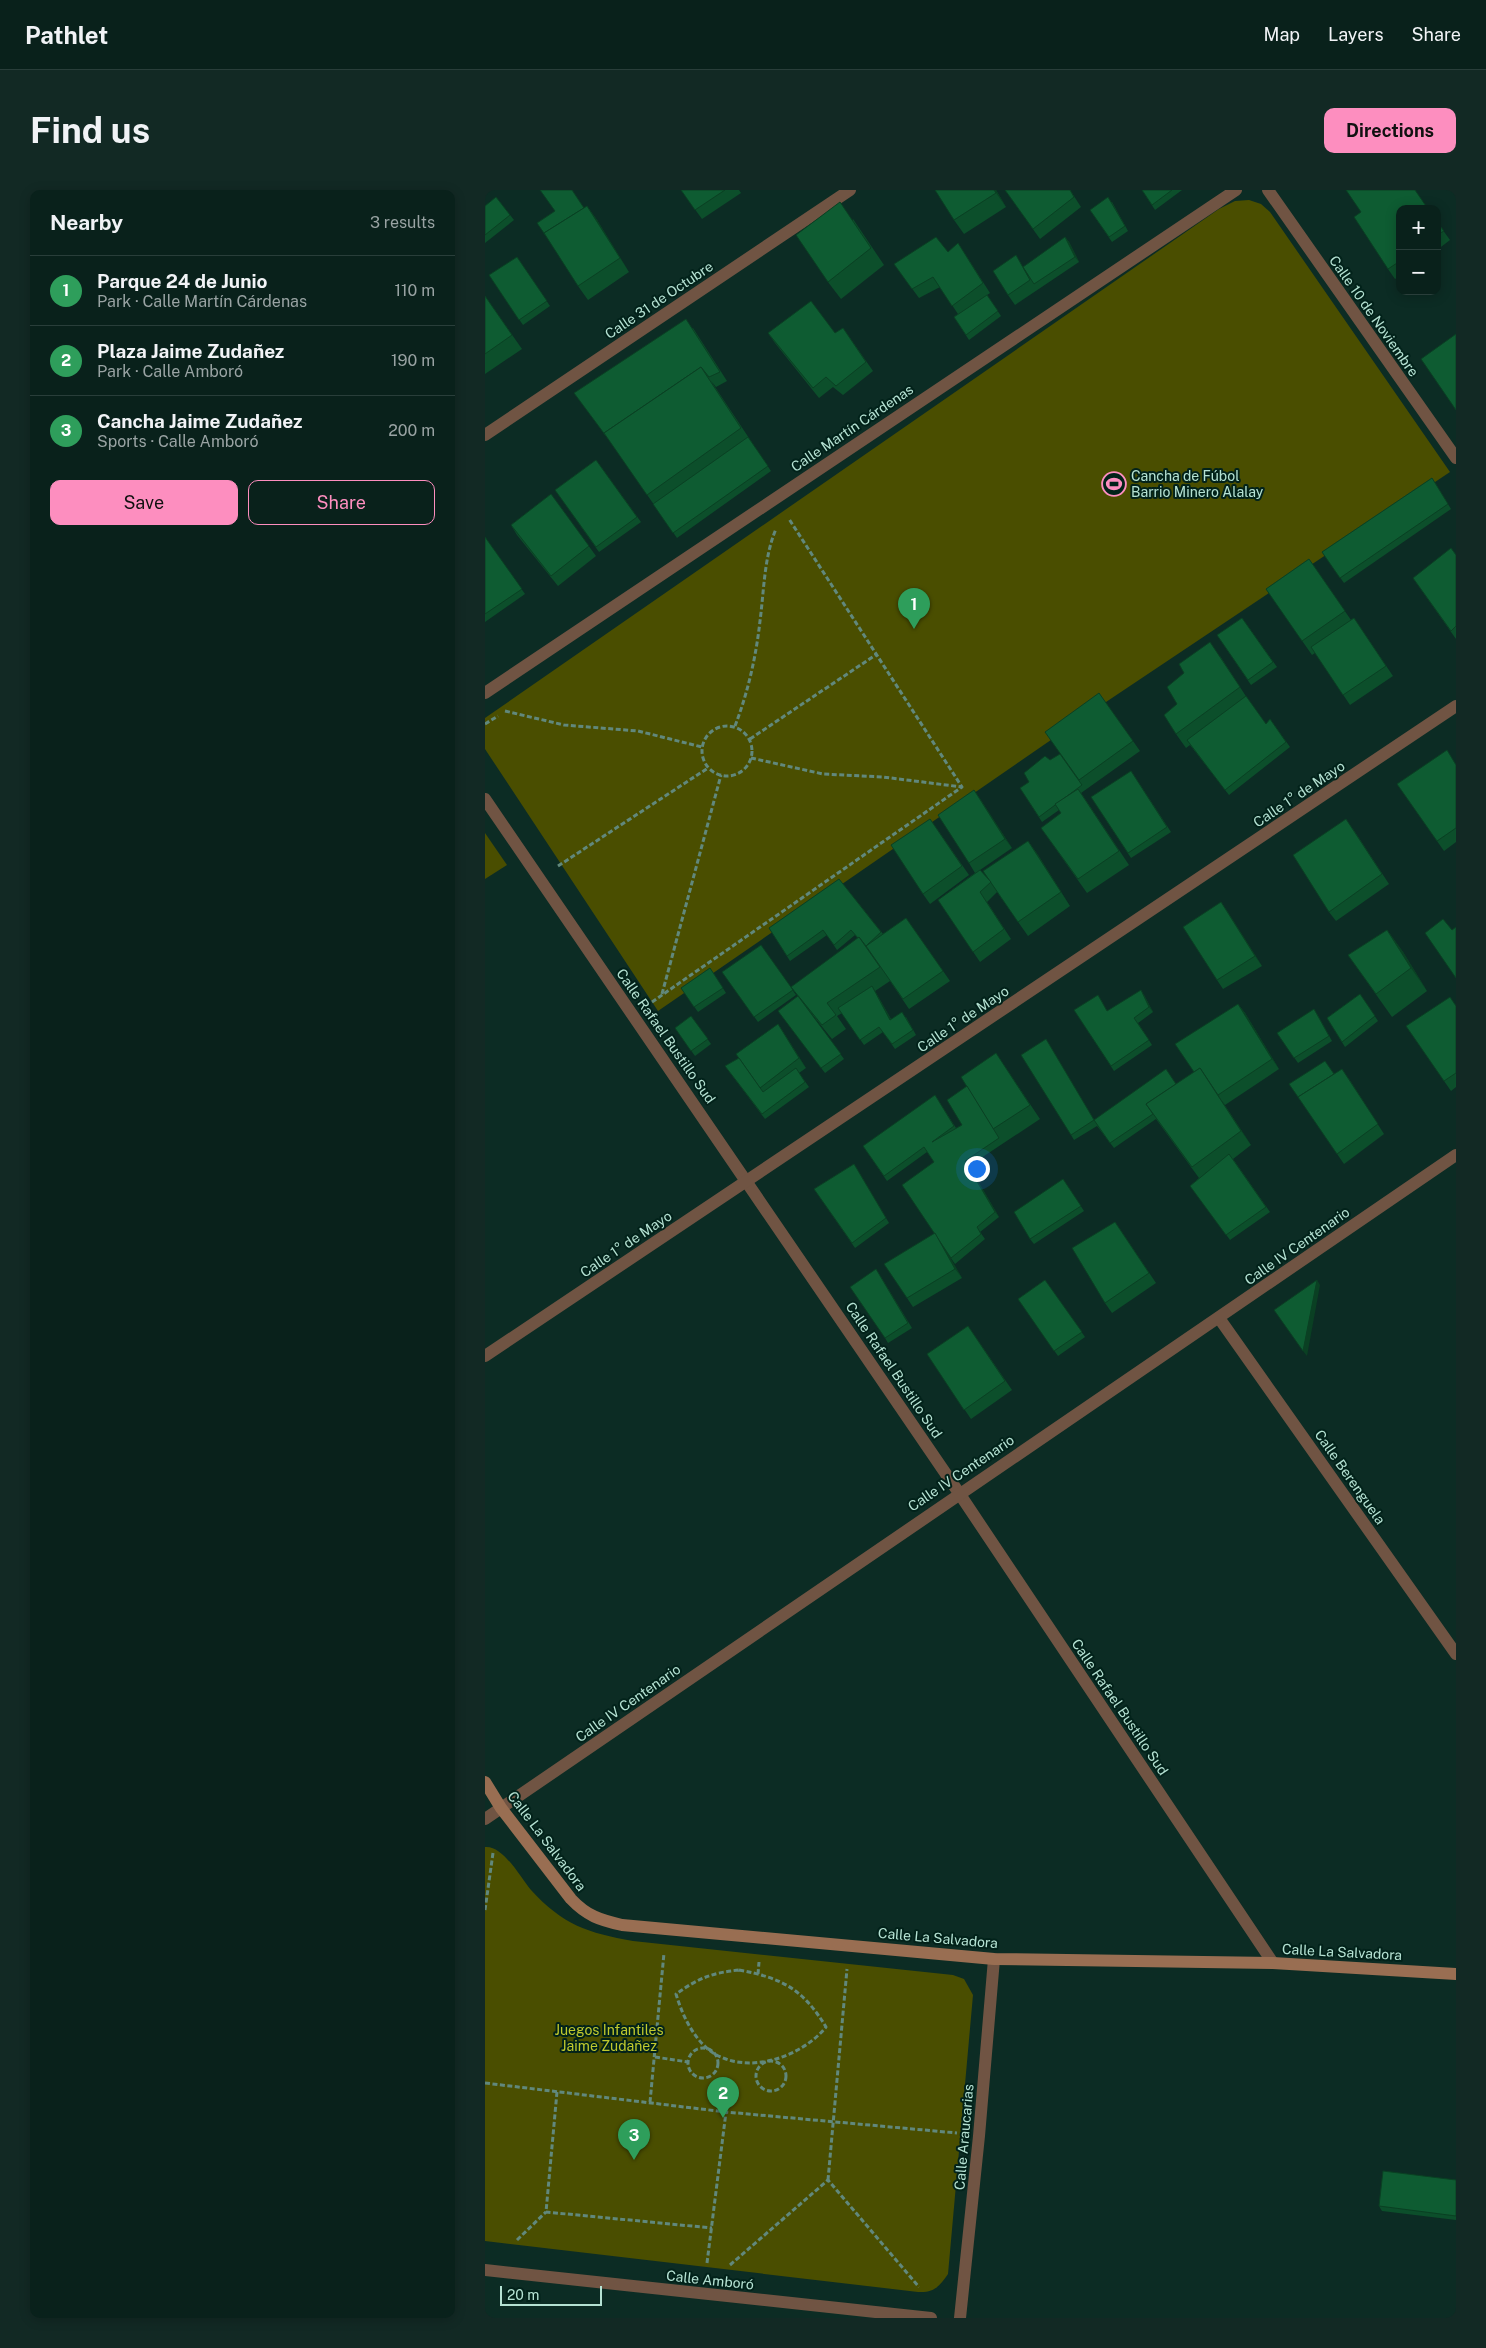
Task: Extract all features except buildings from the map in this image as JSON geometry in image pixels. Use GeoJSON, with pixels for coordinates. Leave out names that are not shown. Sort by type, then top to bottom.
{"type":"FeatureCollection","features":[{"type":"Feature","properties":{"kind":"street","name":"Calle 31 de Octubre"},"geometry":{"type":"LineString","coordinates":[[485,435],[850,190]]}},
{"type":"Feature","properties":{"kind":"street","name":"Calle Martín Cárdenas"},"geometry":{"type":"LineString","coordinates":[[485,693],[1236,190]]}},
{"type":"Feature","properties":{"kind":"street","name":"Calle 10 de Noviembre"},"geometry":{"type":"LineString","coordinates":[[1268,190],[1456,458]]}},
{"type":"Feature","properties":{"kind":"street","name":"Calle 1° de Mayo"},"geometry":{"type":"LineString","coordinates":[[485,1356],[1456,706]]}},
{"type":"Feature","properties":{"kind":"street","name":"Calle Rafael Bustillo Sud"},"geometry":{"type":"LineString","coordinates":[[485,799],[748,1181],[1273,1963]]}},
{"type":"Feature","properties":{"kind":"street","name":"Calle IV Centenario"},"geometry":{"type":"LineString","coordinates":[[485,1819],[959,1493],[1219,1318],[1456,1155]]}},
{"type":"Feature","properties":{"kind":"street","name":"Calle Berenguela"},"geometry":{"type":"LineString","coordinates":[[1219,1318],[1456,1654]]}},
{"type":"Feature","properties":{"kind":"street","name":"Calle La Salvadora"},"geometry":{"type":"LineString","coordinates":[[485,1782],[501,1808],[583,1912],[622,1926],[994,1959],[1273,1963],[1456,1974]]}},
{"type":"Feature","properties":{"kind":"street","name":"Calle Araucarias"},"geometry":{"type":"LineString","coordinates":[[960,2318],[979,2136],[994,1959]]}},
{"type":"Feature","properties":{"kind":"street","name":"Calle Amboró"},"geometry":{"type":"LineString","coordinates":[[485,2270],[931,2318]]}},
{"type":"Feature","properties":{"kind":"path"},"geometry":{"type":"LineString","coordinates":[[775,498],[962,788]]}},
{"type":"Feature","properties":{"kind":"path"},"geometry":{"type":"LineString","coordinates":[[735,726],[745,698],[751,672],[760,624],[767,566],[775,532],[784,511]]}},
{"type":"Feature","properties":{"kind":"path"},"geometry":{"type":"LineString","coordinates":[[750,740],[877,654]]}},
{"type":"Feature","properties":{"kind":"path"},"geometry":{"type":"LineString","coordinates":[[485,724],[506,710],[550,723],[582,728],[638,731],[702,747]]}},
{"type":"Feature","properties":{"kind":"path"},"geometry":{"type":"LineString","coordinates":[[720,726],[735,726],[746,733],[750,740],[753,752],[743,771],[728,776],[721,775],[708,768],[702,754],[702,747],[704,740],[714,729],[720,726]]}},
{"type":"Feature","properties":{"kind":"path"},"geometry":{"type":"LineString","coordinates":[[751,758],[823,774],[883,776],[962,788]]}},
{"type":"Feature","properties":{"kind":"path"},"geometry":{"type":"LineString","coordinates":[[540,878],[708,768]]}},
{"type":"Feature","properties":{"kind":"path"},"geometry":{"type":"LineString","coordinates":[[661,996],[721,775]]}},
{"type":"Feature","properties":{"kind":"path"},"geometry":{"type":"LineString","coordinates":[[633,1015],[962,788]]}},
{"type":"Feature","properties":{"kind":"path"},"geometry":{"type":"LineString","coordinates":[[485,1910],[493,1853]]}},
{"type":"Feature","properties":{"kind":"path"},"geometry":{"type":"LineString","coordinates":[[650,2102],[665,1948]]}},
{"type":"Feature","properties":{"kind":"path"},"geometry":{"type":"LineString","coordinates":[[758,1974],[760,1958]]}},
{"type":"Feature","properties":{"kind":"path"},"geometry":{"type":"LineString","coordinates":[[730,2265],[828,2180],[847,1968]]}},
{"type":"Feature","properties":{"kind":"path"},"geometry":{"type":"LineString","coordinates":[[758,1974],[739,1970],[715,1972],[697,1979],[675,1994],[687,2022],[709,2050],[716,2056],[717,2070],[709,2077],[695,2076],[689,2068],[688,2062],[692,2053],[697,2050],[709,2050],[733,2060],[753,2062],[769,2061],[778,2062],[786,2073],[785,2082],[782,2087],[773,2091],[763,2088],[757,2080],[761,2066],[769,2061],[801,2050],[815,2040],[826,2027],[816,2009],[801,1994],[784,1982],[758,1974]]}},
{"type":"Feature","properties":{"kind":"path"},"geometry":{"type":"LineString","coordinates":[[655,2057],[688,2062]]}},
{"type":"Feature","properties":{"kind":"path"},"geometry":{"type":"LineString","coordinates":[[485,2083],[726,2112],[957,2134]]}},
{"type":"Feature","properties":{"kind":"path"},"geometry":{"type":"LineString","coordinates":[[517,2240],[546,2212],[557,2092]]}},
{"type":"Feature","properties":{"kind":"path"},"geometry":{"type":"LineString","coordinates":[[707,2263],[726,2112]]}},
{"type":"Feature","properties":{"kind":"path"},"geometry":{"type":"LineString","coordinates":[[828,2180],[919,2287]]}},
{"type":"Feature","properties":{"kind":"path"},"geometry":{"type":"LineString","coordinates":[[546,2212],[712,2228]]}},
{"type":"Feature","properties":{"kind":"green space"},"geometry":{"type":"Polygon","coordinates":[[[1249,200],[1261,204],[1270,212],[1450,472],[1106,702],[658,1011],[485,749],[485,718],[1219,209],[1235,201],[1249,200]]]}},
{"type":"Feature","properties":{"kind":"green space"},"geometry":{"type":"Polygon","coordinates":[[[485,833],[507,865],[485,879],[485,833]]]}},
{"type":"Feature","properties":{"kind":"green space","name":"Juegos Infantiles Jaime Zudañez"},"geometry":{"type":"Polygon","coordinates":[[[485,1847],[492,1848],[505,1856],[531,1890],[554,1912],[577,1926],[603,1935],[633,1941],[953,1975],[964,1979],[973,1995],[948,2274],[939,2285],[932,2290],[918,2292],[485,2241],[485,1847]]]}},
{"type":"Feature","properties":{"kind":"place","name":"Cancha de Fúbol Barrio Minero Alalay"},"geometry":{"type":"Point","coordinates":[1114,484]}},
{"type":"Feature","properties":{"kind":"place","name":"Parque 24 de Junio"},"geometry":{"type":"Point","coordinates":[914,629]}},
{"type":"Feature","properties":{"kind":"place","name":"Plaza Jaime Zudañez"},"geometry":{"type":"Point","coordinates":[723,2118]}},
{"type":"Feature","properties":{"kind":"place","name":"Cancha Jaime Zudañez"},"geometry":{"type":"Point","coordinates":[634,2160]}}]}
